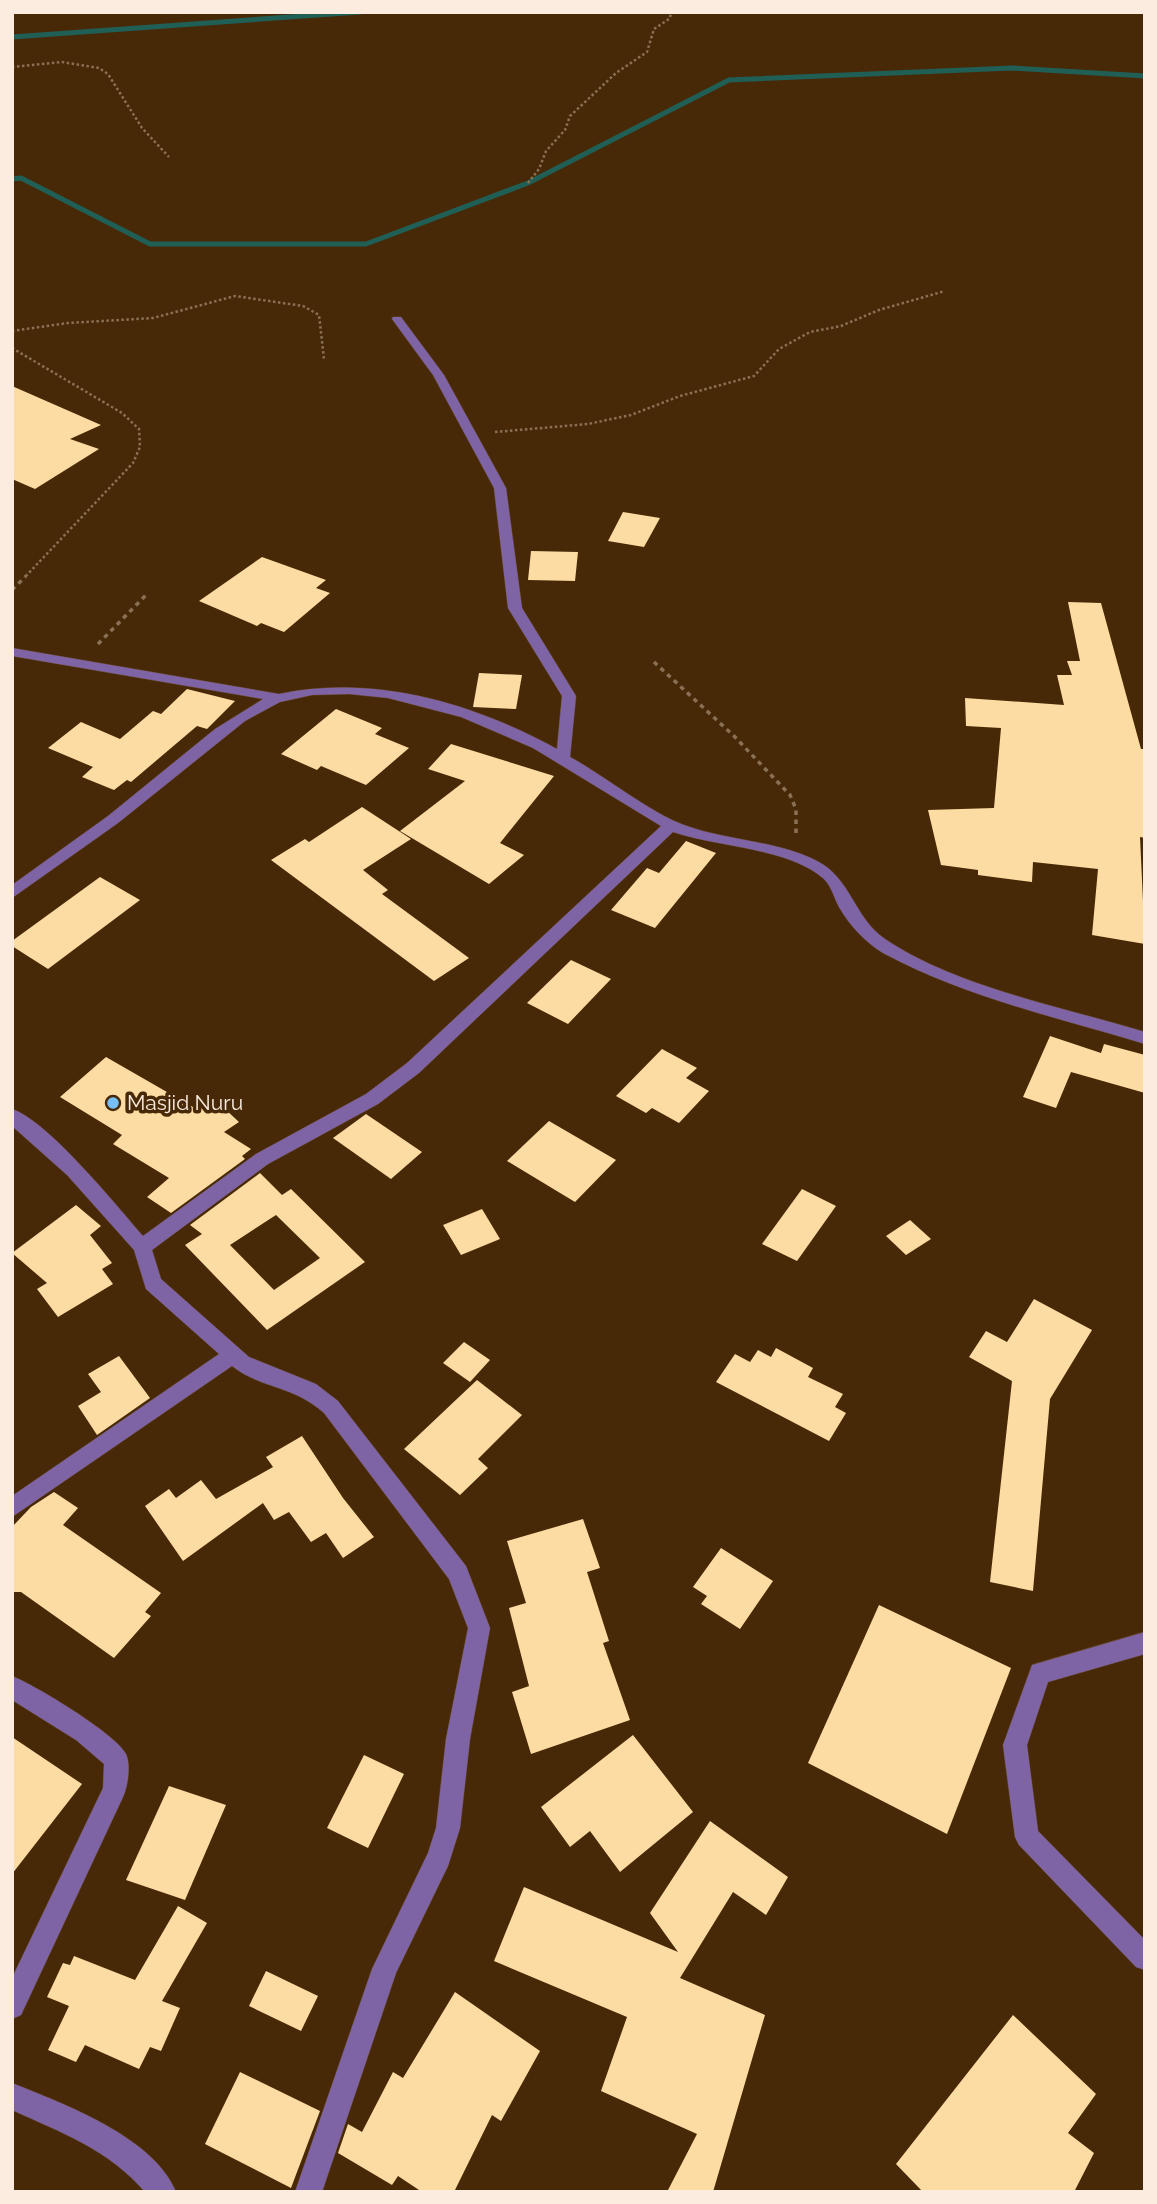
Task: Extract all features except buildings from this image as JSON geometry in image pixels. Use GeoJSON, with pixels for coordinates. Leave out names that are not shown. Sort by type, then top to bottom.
{"type":"FeatureCollection","features":[{"type":"Feature","properties":{"kind":"street"},"geometry":{"type":"LineString","coordinates":[[397,319],[439,375],[473,433],[500,488],[505,505],[505,544],[514,608],[569,696],[563,759]]}},
{"type":"Feature","properties":{"kind":"street"},"geometry":{"type":"LineString","coordinates":[[12,652],[280,698],[344,689],[431,704],[467,714],[563,759],[671,825],[794,858],[831,877],[850,912],[870,935],[890,950],[969,984],[1145,1038]]}},
{"type":"Feature","properties":{"kind":"street"},"geometry":{"type":"LineString","coordinates":[[12,893],[126,809],[233,724],[280,698]]}},
{"type":"Feature","properties":{"kind":"street"},"geometry":{"type":"LineString","coordinates":[[142,1247],[262,1159],[372,1099],[412,1068],[671,825]]}},
{"type":"Feature","properties":{"kind":"street"},"geometry":{"type":"LineString","coordinates":[[12,1116],[37,1134],[64,1161],[142,1247],[153,1283],[251,1369],[305,1386],[319,1394],[331,1407],[458,1573],[479,1628],[458,1739],[448,1828],[439,1857],[385,1969],[308,2192]]}},
{"type":"Feature","properties":{"kind":"street"},"geometry":{"type":"LineString","coordinates":[[12,1508],[233,1355]]}},
{"type":"Feature","properties":{"kind":"street"},"geometry":{"type":"LineString","coordinates":[[1145,1643],[1040,1673],[1015,1745],[1027,1837],[1145,1958]]}},
{"type":"Feature","properties":{"kind":"street"},"geometry":{"type":"LineString","coordinates":[[12,1688],[84,1732],[116,1759],[118,1770],[115,1789],[12,2006]]}},
{"type":"Feature","properties":{"kind":"street"},"geometry":{"type":"LineString","coordinates":[[12,2096],[107,2140],[141,2167],[163,2192]]}},
{"type":"Feature","properties":{"kind":"path"},"geometry":{"type":"LineString","coordinates":[[528,183],[539,169],[546,151],[565,130],[570,116],[616,73],[647,52],[654,29],[669,19],[672,12]]}},
{"type":"Feature","properties":{"kind":"path"},"geometry":{"type":"LineString","coordinates":[[12,66],[69,63],[102,67],[142,128],[169,157]]}},
{"type":"Feature","properties":{"kind":"path"},"geometry":{"type":"LineString","coordinates":[[473,433],[588,424],[631,415],[680,396],[754,376],[779,349],[810,332],[841,326],[878,310],[945,292]]}},
{"type":"Feature","properties":{"kind":"path"},"geometry":{"type":"LineString","coordinates":[[12,331],[68,323],[153,318],[219,299],[247,296],[303,306],[319,315],[324,359]]}},
{"type":"Feature","properties":{"kind":"path"},"geometry":{"type":"LineString","coordinates":[[12,348],[122,413],[139,429],[140,447],[133,463],[94,507],[12,590]]}},
{"type":"Feature","properties":{"kind":"path"},"geometry":{"type":"LineString","coordinates":[[80,662],[148,593]]}},
{"type":"Feature","properties":{"kind":"path"},"geometry":{"type":"LineString","coordinates":[[654,663],[734,736],[790,795],[796,808],[797,822],[794,858]]}},
{"type":"Feature","properties":{"kind":"waterway"},"geometry":{"type":"LineString","coordinates":[[12,37],[360,12]]}},
{"type":"Feature","properties":{"kind":"waterway"},"geometry":{"type":"LineString","coordinates":[[12,179],[21,178],[150,244],[366,244],[528,183],[729,80],[1012,68],[1145,76]]}},
{"type":"Feature","properties":{"kind":"place","name":"Masjid Nuru"},"geometry":{"type":"Point","coordinates":[113,1103]}}]}
